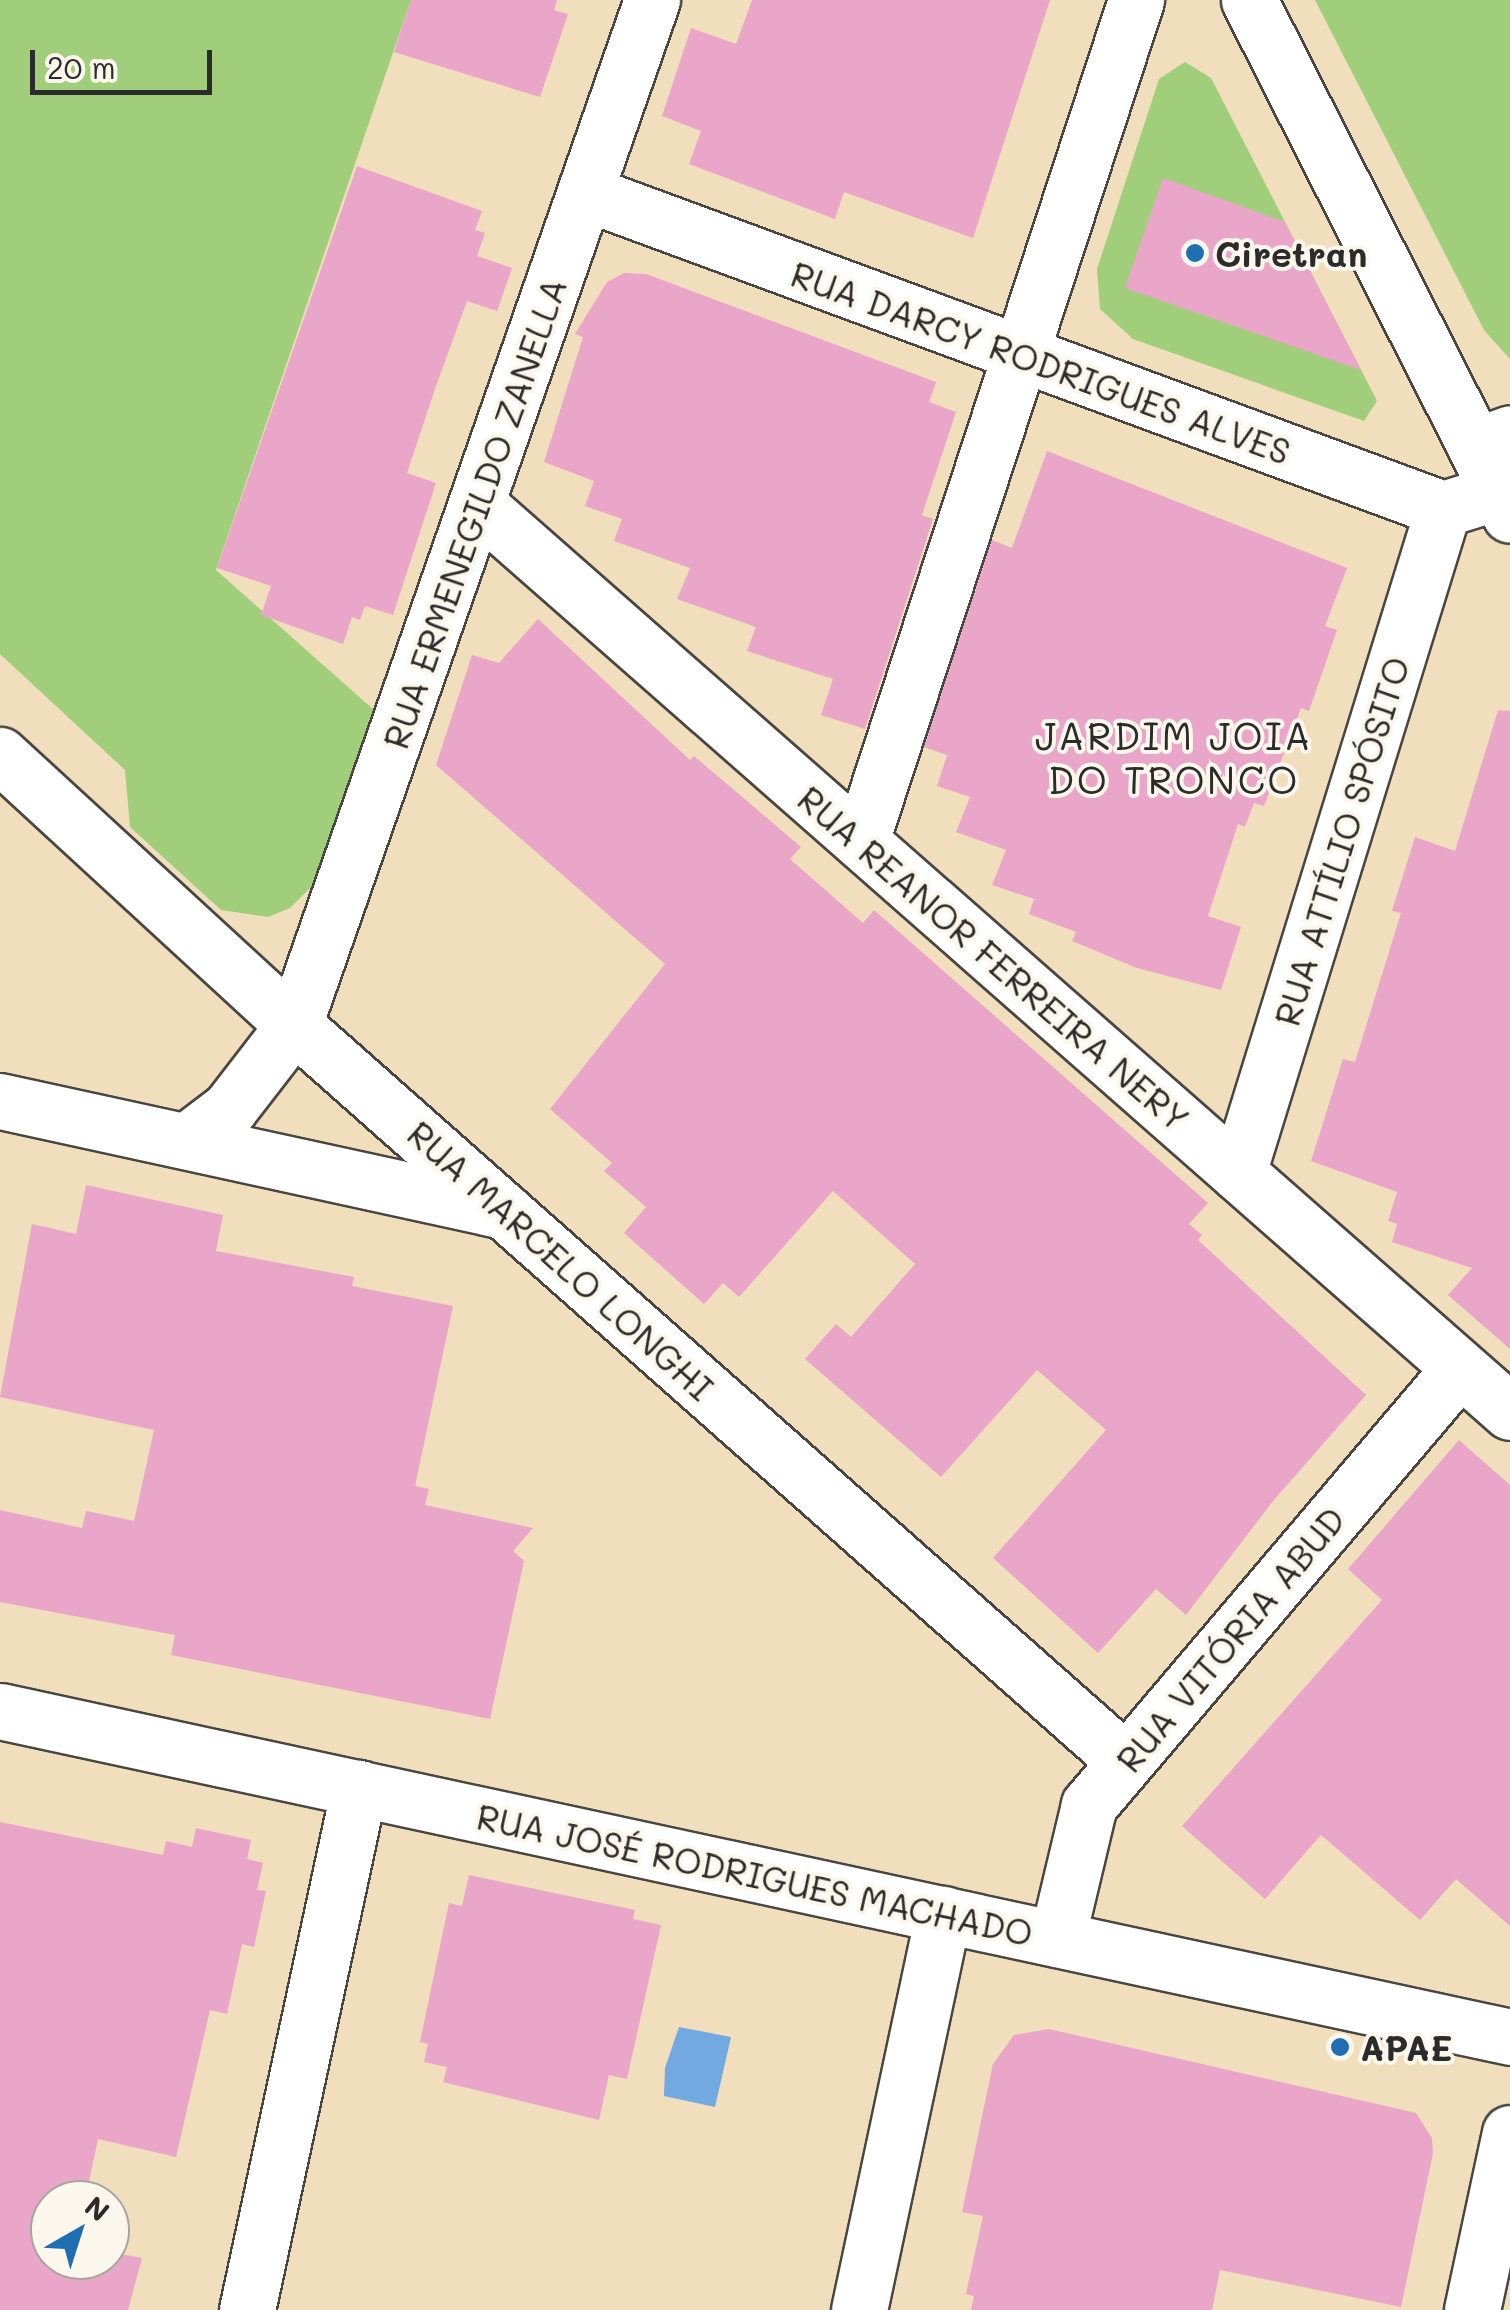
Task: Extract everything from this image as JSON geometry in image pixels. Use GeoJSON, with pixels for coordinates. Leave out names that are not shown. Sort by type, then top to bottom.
{"type":"FeatureCollection","features":[{"type":"Feature","properties":{"kind":"street","name":"RUA ERMENEGILDO ZANELLA"},"geometry":{"type":"LineString","coordinates":[[187,1141],[229,1110],[294,1025],[652,0]]}},
{"type":"Feature","properties":{"kind":"street"},"geometry":{"type":"LineString","coordinates":[[861,841],[1136,0]]}},
{"type":"Feature","properties":{"kind":"street"},"geometry":{"type":"LineString","coordinates":[[1250,0],[1498,471],[1443,510]]}},
{"type":"Feature","properties":{"kind":"street","name":"RUA DARCY RODRIGUES ALVES"},"geometry":{"type":"LineString","coordinates":[[586,193],[1443,510]]}},
{"type":"Feature","properties":{"kind":"street","name":"RUA REANOR FERREIRA NERY"},"geometry":{"type":"LineString","coordinates":[[478,504],[1510,1412]]}},
{"type":"Feature","properties":{"kind":"street","name":"RUA ATTÍLIO SPÓSITO"},"geometry":{"type":"LineString","coordinates":[[1238,1173],[1443,510]]}},
{"type":"Feature","properties":{"kind":"street","name":"RUA MARCELO LONGHI"},"geometry":{"type":"LineString","coordinates":[[0,755],[294,1025],[1126,1762]]}},
{"type":"Feature","properties":{"kind":"street"},"geometry":{"type":"LineString","coordinates":[[0,1101],[507,1212]]}},
{"type":"Feature","properties":{"kind":"street","name":"RUA VITÓRIA ABUD"},"geometry":{"type":"LineString","coordinates":[[1057,1939],[1089,1805],[1460,1368]]}},
{"type":"Feature","properties":{"kind":"street","name":"RUA JOSÉ RODRIGUES MACHADO"},"geometry":{"type":"LineString","coordinates":[[0,1711],[1510,2037]]}},
{"type":"Feature","properties":{"kind":"street"},"geometry":{"type":"LineString","coordinates":[[247,2310],[359,1788]]}},
{"type":"Feature","properties":{"kind":"street"},"geometry":{"type":"LineString","coordinates":[[858,2310],[943,1914]]}},
{"type":"Feature","properties":{"kind":"street"},"geometry":{"type":"LineString","coordinates":[[1472,2310],[1510,2133]]}},
{"type":"Feature","properties":{"kind":"green space"},"geometry":{"type":"Polygon","coordinates":[[[0,0],[411,0],[216,570],[374,710],[313,885],[290,908],[268,917],[221,910],[130,827],[125,770],[0,654],[0,0]]]}},
{"type":"Feature","properties":{"kind":"green space"},"geometry":{"type":"Polygon","coordinates":[[[1315,0],[1510,0],[1510,359],[1484,330],[1315,0]]]}},
{"type":"Feature","properties":{"kind":"green space"},"geometry":{"type":"Polygon","coordinates":[[[1185,62],[1211,78],[1377,401],[1364,421],[1133,339],[1100,309],[1097,269],[1159,79],[1185,62]]]}},
{"type":"Feature","properties":{"kind":"water"},"geometry":{"type":"Polygon","coordinates":[[[679,2027],[731,2037],[715,2107],[664,2096],[665,2068],[679,2027]]]}},
{"type":"Feature","properties":{"kind":"building"},"geometry":{"type":"Polygon","coordinates":[[[411,0],[557,0],[554,10],[568,14],[540,97],[394,52],[411,0]]]}},
{"type":"Feature","properties":{"kind":"building"},"geometry":{"type":"Polygon","coordinates":[[[752,0],[1050,0],[973,238],[844,192],[835,219],[689,164],[701,131],[662,116],[691,28],[736,44],[752,0]]]}},
{"type":"Feature","properties":{"kind":"building"},"geometry":{"type":"Polygon","coordinates":[[[357,166],[482,211],[475,230],[485,233],[477,256],[512,268],[497,311],[467,301],[436,386],[407,473],[436,483],[393,615],[365,606],[360,620],[352,617],[343,644],[261,615],[271,586],[217,568],[357,166]]]}},
{"type":"Feature","properties":{"kind":"building"},"geometry":{"type":"Polygon","coordinates":[[[1163,178],[1285,222],[1361,370],[1125,288],[1163,178]]]}},
{"type":"Feature","properties":{"kind":"building"},"geometry":{"type":"Polygon","coordinates":[[[624,273],[646,274],[936,382],[929,402],[956,412],[922,515],[933,519],[865,729],[821,715],[833,679],[747,651],[756,627],[677,599],[690,568],[614,541],[622,519],[585,506],[594,481],[544,462],[583,337],[575,334],[607,282],[624,273]]]}},
{"type":"Feature","properties":{"kind":"building"},"geometry":{"type":"Polygon","coordinates":[[[1047,451],[1347,568],[1325,626],[1337,630],[1309,711],[1301,708],[1264,806],[1254,803],[1245,827],[1238,824],[1208,916],[1241,927],[1221,990],[1137,968],[1072,941],[1076,932],[1029,914],[1034,899],[992,885],[1006,850],[956,832],[970,797],[937,786],[947,755],[924,747],[992,540],[1012,548],[1047,451]]]}},
{"type":"Feature","properties":{"kind":"building"},"geometry":{"type":"Polygon","coordinates":[[[538,619],[690,760],[694,756],[801,847],[790,859],[863,923],[874,910],[1208,1203],[1189,1224],[1202,1235],[1198,1240],[1366,1395],[1273,1501],[1186,1615],[1156,1589],[1098,1653],[993,1558],[1106,1430],[1037,1370],[941,1477],[805,1359],[836,1324],[851,1337],[915,1264],[833,1191],[739,1297],[723,1283],[704,1304],[624,1233],[646,1207],[604,1171],[612,1163],[550,1109],[665,964],[436,765],[472,655],[499,663],[538,619]]]}},
{"type":"Feature","properties":{"kind":"building"},"geometry":{"type":"Polygon","coordinates":[[[1498,710],[1510,711],[1510,1349],[1448,1295],[1472,1268],[1392,1242],[1397,1224],[1388,1221],[1397,1192],[1311,1161],[1343,1059],[1355,1062],[1401,913],[1392,911],[1415,837],[1455,851],[1498,710]]]}},
{"type":"Feature","properties":{"kind":"building"},"geometry":{"type":"Polygon","coordinates":[[[86,1185],[223,1215],[216,1251],[354,1277],[352,1286],[453,1306],[415,1486],[429,1489],[425,1505],[533,1528],[513,1551],[524,1561],[490,1719],[171,1655],[175,1635],[0,1602],[0,1510],[82,1528],[86,1511],[134,1521],[154,1430],[0,1397],[32,1224],[76,1234],[86,1185]]]}},
{"type":"Feature","properties":{"kind":"building"},"geometry":{"type":"Polygon","coordinates":[[[1459,1440],[1510,1485],[1510,1926],[1456,1879],[1420,1920],[1321,1835],[1265,1899],[1182,1826],[1382,1600],[1348,1569],[1459,1440]]]}},
{"type":"Feature","properties":{"kind":"building"},"geometry":{"type":"Polygon","coordinates":[[[0,1822],[163,1855],[166,1841],[192,1847],[196,1828],[251,1840],[247,1859],[263,1863],[257,1890],[266,1891],[254,1947],[242,1944],[227,2014],[210,2010],[176,2157],[98,2139],[89,2180],[30,2180],[30,2280],[130,2280],[130,2256],[142,2258],[128,2310],[0,2310],[0,1822]]]}},
{"type":"Feature","properties":{"kind":"building"},"geometry":{"type":"Polygon","coordinates":[[[469,1875],[635,1910],[633,1919],[661,1925],[627,2079],[609,2075],[599,2120],[443,2082],[447,2067],[424,2062],[428,2044],[420,2042],[449,1903],[462,1906],[469,1875]]]}},
{"type":"Feature","properties":{"kind":"building"},"geometry":{"type":"Polygon","coordinates":[[[1049,2029],[1416,2113],[1432,2138],[1433,2153],[1401,2307],[1220,2270],[1212,2310],[971,2310],[974,2296],[966,2294],[983,2216],[962,2212],[993,2064],[1014,2035],[1049,2029]]]}},
{"type":"Feature","properties":{"kind":"place","name":"Ciretran"},"geometry":{"type":"Point","coordinates":[1195,253]}},
{"type":"Feature","properties":{"kind":"place","name":"APAE"},"geometry":{"type":"Point","coordinates":[1340,2047]}},
{"type":"Feature","properties":{"kind":"district","name":"JARDIM JOIA DO TRONCO"},"geometry":{"type":"Point","coordinates":[1174,758]}}]}
